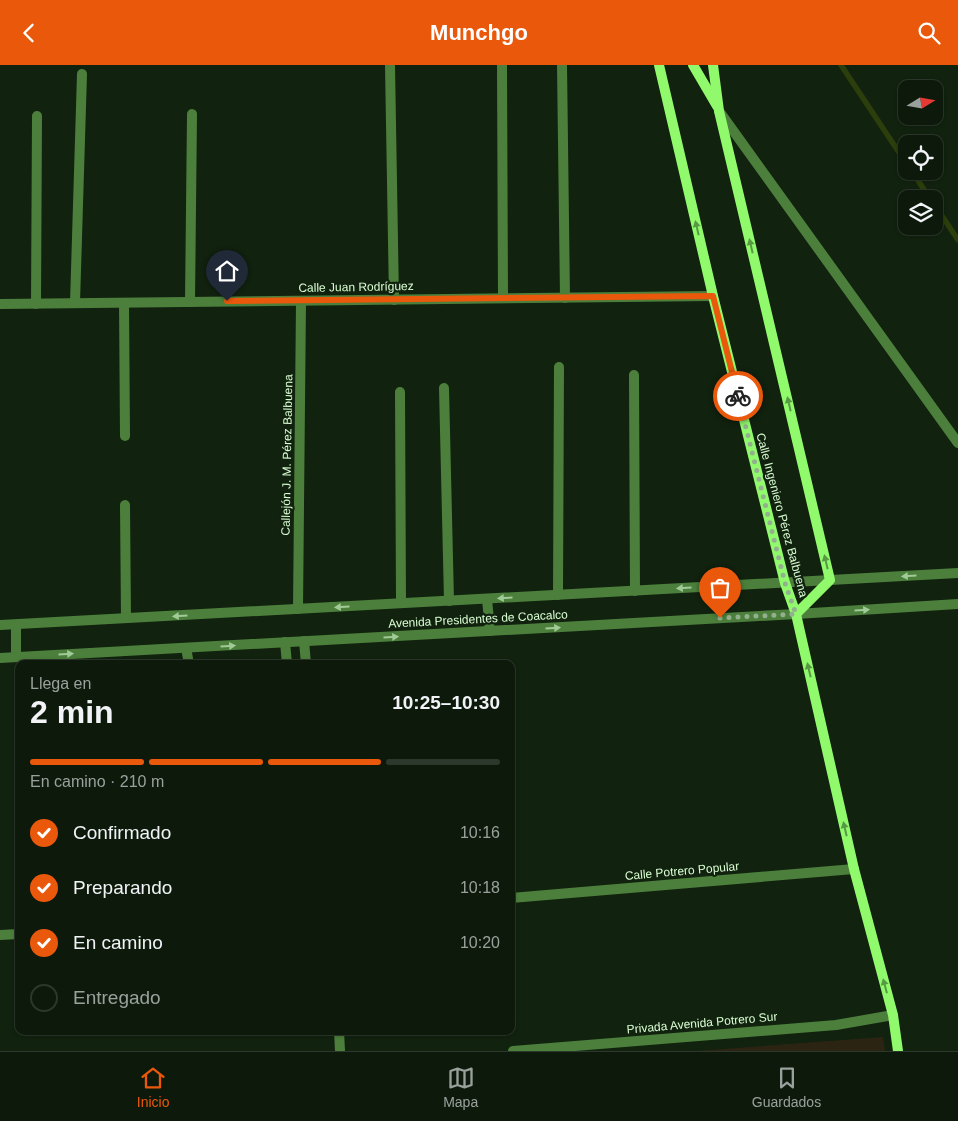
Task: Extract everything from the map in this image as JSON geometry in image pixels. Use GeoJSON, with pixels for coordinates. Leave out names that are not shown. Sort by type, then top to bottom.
{"type":"FeatureCollection","features":[{"type":"Feature","properties":{"kind":"main road","name":"Calle Ingeniero Pérez Balbuena"},"geometry":{"type":"LineString","coordinates":[[659,65],[713,296],[785,583],[796,614],[830,580]]}},
{"type":"Feature","properties":{"kind":"main road"},"geometry":{"type":"LineString","coordinates":[[693,65],[720,111]]}},
{"type":"Feature","properties":{"kind":"main road"},"geometry":{"type":"LineString","coordinates":[[713,65],[720,111],[830,580]]}},
{"type":"Feature","properties":{"kind":"main road"},"geometry":{"type":"LineString","coordinates":[[796,614],[854,869],[893,1015],[898,1051]]}},
{"type":"Feature","properties":{"kind":"street"},"geometry":{"type":"LineString","coordinates":[[390,65],[394,300]]}},
{"type":"Feature","properties":{"kind":"street"},"geometry":{"type":"LineString","coordinates":[[502,65],[503,298]]}},
{"type":"Feature","properties":{"kind":"street"},"geometry":{"type":"LineString","coordinates":[[562,65],[564,298]]}},
{"type":"Feature","properties":{"kind":"street"},"geometry":{"type":"LineString","coordinates":[[75,303],[82,74]]}},
{"type":"Feature","properties":{"kind":"street"},"geometry":{"type":"LineString","coordinates":[[720,111],[958,443]]}},
{"type":"Feature","properties":{"kind":"street"},"geometry":{"type":"LineString","coordinates":[[190,302],[192,114]]}},
{"type":"Feature","properties":{"kind":"street"},"geometry":{"type":"LineString","coordinates":[[36,304],[37,116]]}},
{"type":"Feature","properties":{"kind":"street","name":"Calle Juan Rodríguez"},"geometry":{"type":"LineString","coordinates":[[0,304],[713,296]]}},
{"type":"Feature","properties":{"kind":"street","name":"Callejón J. M. Pérez Balbuena"},"geometry":{"type":"LineString","coordinates":[[298,609],[301,301]]}},
{"type":"Feature","properties":{"kind":"street"},"geometry":{"type":"LineString","coordinates":[[124,303],[125,436]]}},
{"type":"Feature","properties":{"kind":"street"},"geometry":{"type":"LineString","coordinates":[[558,595],[559,367]]}},
{"type":"Feature","properties":{"kind":"street"},"geometry":{"type":"LineString","coordinates":[[634,375],[635,591]]}},
{"type":"Feature","properties":{"kind":"street"},"geometry":{"type":"LineString","coordinates":[[444,388],[449,601]]}},
{"type":"Feature","properties":{"kind":"street"},"geometry":{"type":"LineString","coordinates":[[400,392],[401,603]]}},
{"type":"Feature","properties":{"kind":"street"},"geometry":{"type":"LineString","coordinates":[[125,505],[126,619]]}},
{"type":"Feature","properties":{"kind":"street","name":"Avenida Presidentes de Coacalco"},"geometry":{"type":"LineString","coordinates":[[0,625],[958,573]]}},
{"type":"Feature","properties":{"kind":"street"},"geometry":{"type":"LineString","coordinates":[[487,599],[490,631]]}},
{"type":"Feature","properties":{"kind":"street","name":"Avenida Presidentes de Coacalco"},"geometry":{"type":"LineString","coordinates":[[0,658],[958,604]]}},
{"type":"Feature","properties":{"kind":"street"},"geometry":{"type":"LineString","coordinates":[[16,625],[16,657]]}},
{"type":"Feature","properties":{"kind":"street"},"geometry":{"type":"LineString","coordinates":[[304,641],[306,660]]}},
{"type":"Feature","properties":{"kind":"street"},"geometry":{"type":"LineString","coordinates":[[285,643],[287,660]]}},
{"type":"Feature","properties":{"kind":"street"},"geometry":{"type":"LineString","coordinates":[[186,648],[188,660]]}},
{"type":"Feature","properties":{"kind":"street","name":"Calle Potrero Popular"},"geometry":{"type":"LineString","coordinates":[[515,897],[854,869]]}},
{"type":"Feature","properties":{"kind":"street"},"geometry":{"type":"LineString","coordinates":[[0,935],[15,934]]}},
{"type":"Feature","properties":{"kind":"street","name":"Privada Avenida Potrero Sur"},"geometry":{"type":"LineString","coordinates":[[513,1051],[836,1025],[893,1015]]}},
{"type":"Feature","properties":{"kind":"street"},"geometry":{"type":"LineString","coordinates":[[339,1035],[340,1051]]}},
{"type":"Feature","properties":{"kind":"shaded area"},"geometry":{"type":"Polygon","coordinates":[[[883,1037],[885,1051],[696,1051],[883,1037]]]}},
{"type":"Feature","properties":{"kind":"waterway"},"geometry":{"type":"LineString","coordinates":[[841,65],[898,151]]}},
{"type":"Feature","properties":{"kind":"waterway"},"geometry":{"type":"LineString","coordinates":[[918,180],[924,190]]}},
{"type":"Feature","properties":{"kind":"waterway"},"geometry":{"type":"LineString","coordinates":[[943,218],[958,240]]}},
{"type":"Feature","properties":{"kind":"way so far"},"geometry":{"type":"LineString","coordinates":[[720,618],[796,614],[785,583],[738,396]]}},
{"type":"Feature","properties":{"kind":"route"},"geometry":{"type":"LineString","coordinates":[[227,301],[713,296],[738,396]]}}]}
